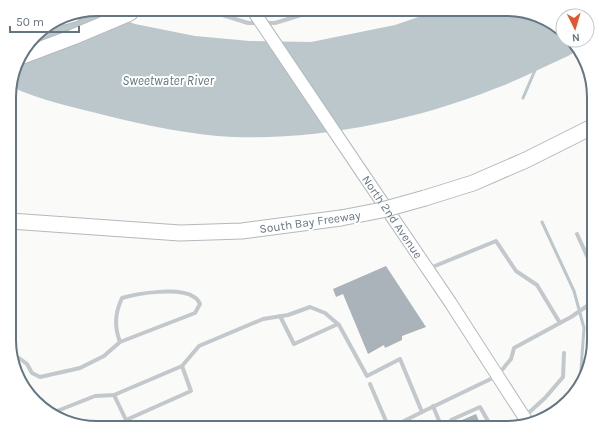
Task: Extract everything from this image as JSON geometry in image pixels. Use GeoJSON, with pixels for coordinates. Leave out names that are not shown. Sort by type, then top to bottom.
{"type":"FeatureCollection","features":[{"type":"Feature","properties":{"kind":"highway"},"geometry":{"type":"LineString","coordinates":[[30,53],[74,37],[123,16]]}},
{"type":"Feature","properties":{"kind":"highway","name":"South Bay Freeway"},"geometry":{"type":"LineString","coordinates":[[16,221],[180,233],[242,231],[341,218],[382,210],[473,183],[526,160],[587,130]]}},
{"type":"Feature","properties":{"kind":"street","name":"North 2nd Avenue"},"geometry":{"type":"LineString","coordinates":[[257,16],[428,269],[525,418]]}},
{"type":"Feature","properties":{"kind":"lane"},"geometry":{"type":"LineString","coordinates":[[227,16],[248,22],[275,23],[298,16]]}},
{"type":"Feature","properties":{"kind":"lane"},"geometry":{"type":"LineString","coordinates":[[577,234],[587,256]]}},
{"type":"Feature","properties":{"kind":"lane"},"geometry":{"type":"LineString","coordinates":[[428,269],[496,241],[516,271],[537,285],[560,323]]}},
{"type":"Feature","properties":{"kind":"lane"},"geometry":{"type":"LineString","coordinates":[[18,358],[27,364],[32,373],[40,377],[80,368],[104,356],[120,342],[195,312],[200,304],[194,297],[179,293],[155,291],[122,298],[118,308],[115,328],[120,342]]}},
{"type":"Feature","properties":{"kind":"lane"},"geometry":{"type":"LineString","coordinates":[[404,421],[497,376],[511,359],[514,348],[571,317],[587,306]]}},
{"type":"Feature","properties":{"kind":"lane"},"geometry":{"type":"LineString","coordinates":[[58,411],[95,396],[114,395],[182,366],[199,346],[263,319],[280,316],[310,307],[325,313],[338,324],[367,376],[400,359],[422,412]]}},
{"type":"Feature","properties":{"kind":"lane"},"geometry":{"type":"LineString","coordinates":[[280,316],[294,344],[338,324]]}},
{"type":"Feature","properties":{"kind":"lane"},"geometry":{"type":"LineString","coordinates":[[528,418],[563,377],[564,353]]}},
{"type":"Feature","properties":{"kind":"lane"},"geometry":{"type":"LineString","coordinates":[[114,395],[126,420],[191,391],[182,366]]}},
{"type":"Feature","properties":{"kind":"lane"},"geometry":{"type":"LineString","coordinates":[[370,384],[387,421]]}},
{"type":"Feature","properties":{"kind":"lane"},"geometry":{"type":"LineString","coordinates":[[433,406],[439,421]]}},
{"type":"Feature","properties":{"kind":"lane"},"geometry":{"type":"LineString","coordinates":[[451,421],[480,407],[488,421]]}},
{"type":"Feature","properties":{"kind":"water","name":"Sweetwater River"},"geometry":{"type":"Polygon","coordinates":[[[92,16],[113,16],[135,24],[195,36],[250,41],[311,42],[395,25],[421,16],[511,16],[537,22],[546,27],[555,33],[555,48],[570,48],[573,53],[513,82],[431,110],[365,126],[332,132],[299,135],[233,137],[170,130],[70,107],[34,96],[17,89],[20,71],[27,56],[44,36],[66,22],[92,16]]]}},
{"type":"Feature","properties":{"kind":"building"},"geometry":{"type":"Polygon","coordinates":[[[386,266],[426,327],[402,336],[402,340],[385,348],[384,345],[368,354],[343,294],[336,297],[333,289],[386,266]]]}},
{"type":"Feature","properties":{"kind":"building"},"geometry":{"type":"Polygon","coordinates":[[[476,414],[479,421],[460,421],[476,414]]]}},
{"type":"Feature","properties":{"kind":"waterway"},"geometry":{"type":"LineString","coordinates":[[523,98],[536,68]]}},
{"type":"Feature","properties":{"kind":"waterway"},"geometry":{"type":"LineString","coordinates":[[542,222],[574,291],[584,328],[581,371]]}}]}
